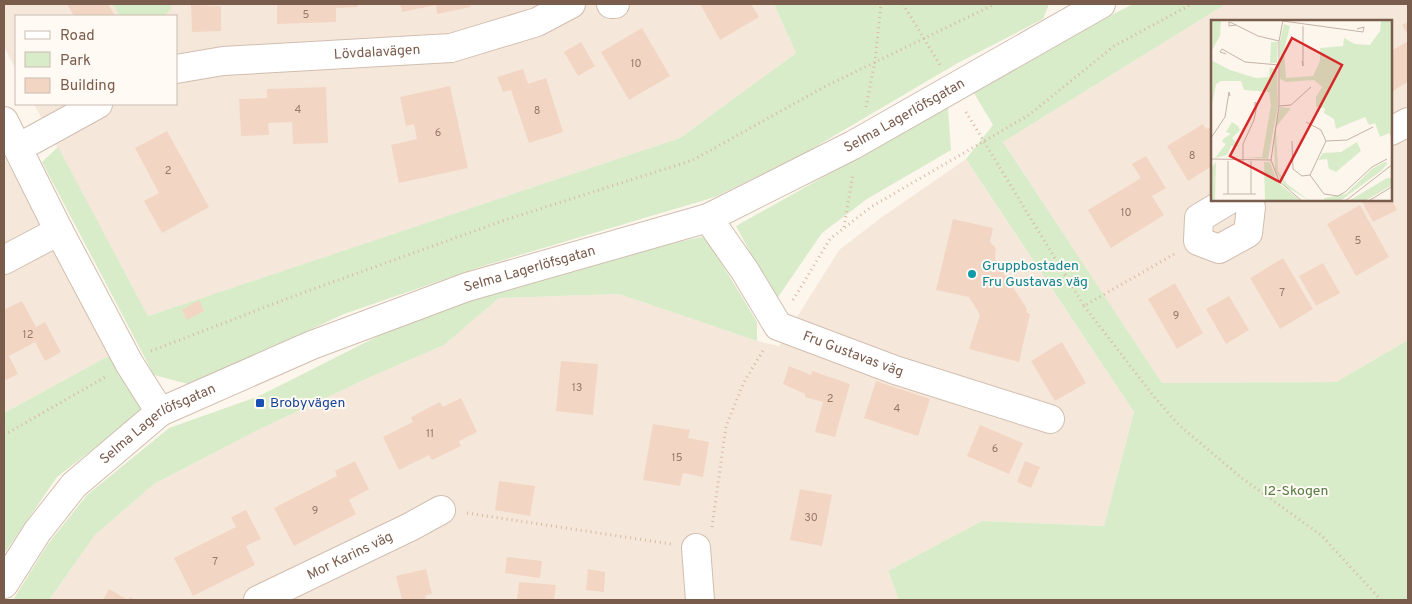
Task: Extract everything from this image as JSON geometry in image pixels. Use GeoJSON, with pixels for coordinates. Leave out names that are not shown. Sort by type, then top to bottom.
{"type":"FeatureCollection","features":[{"type":"Feature","properties":{"kind":"street","name":"Lövdalavägen"},"geometry":{"type":"LineString","coordinates":[[178,69],[224,61],[451,48],[536,22],[571,4]]}},
{"type":"Feature","properties":{"kind":"street","name":"Selma Lagerlöfsgatan"},"geometry":{"type":"LineString","coordinates":[[4,584],[37,532],[74,486],[160,412],[312,346],[467,286],[708,218],[853,145],[1095,5]]}},
{"type":"Feature","properties":{"kind":"street"},"geometry":{"type":"LineString","coordinates":[[18,148],[96,105]]}},
{"type":"Feature","properties":{"kind":"street"},"geometry":{"type":"LineString","coordinates":[[4,121],[59,231],[129,363],[160,412]]}},
{"type":"Feature","properties":{"kind":"street"},"geometry":{"type":"LineString","coordinates":[[1392,130],[1408,122]]}},
{"type":"Feature","properties":{"kind":"street"},"geometry":{"type":"LineString","coordinates":[[1245,202],[1248,233],[1219,249],[1198,241],[1199,218],[1245,202]]}},
{"type":"Feature","properties":{"kind":"street","name":"Fru Gustavas väg"},"geometry":{"type":"LineString","coordinates":[[708,218],[745,271],[778,326],[895,370],[1050,419]]}},
{"type":"Feature","properties":{"kind":"street"},"geometry":{"type":"LineString","coordinates":[[4,260],[59,231]]}},
{"type":"Feature","properties":{"kind":"street","name":"Mor Karins väg"},"geometry":{"type":"LineString","coordinates":[[258,600],[442,510]]}},
{"type":"Feature","properties":{"kind":"street"},"geometry":{"type":"LineString","coordinates":[[696,548],[700,600]]}},
{"type":"Feature","properties":{"kind":"path"},"geometry":{"type":"LineString","coordinates":[[903,4],[944,71]]}},
{"type":"Feature","properties":{"kind":"path"},"geometry":{"type":"LineString","coordinates":[[4,435],[145,353],[294,296],[505,220],[693,160],[824,87],[995,4]]}},
{"type":"Feature","properties":{"kind":"path"},"geometry":{"type":"LineString","coordinates":[[984,142],[1029,114],[1114,46],[1192,4]]}},
{"type":"Feature","properties":{"kind":"path"},"geometry":{"type":"LineString","coordinates":[[966,110],[1084,306],[1155,398],[1180,426],[1243,479],[1321,535],[1381,600]]}},
{"type":"Feature","properties":{"kind":"path"},"geometry":{"type":"LineString","coordinates":[[1084,306],[1198,241]]}},
{"type":"Feature","properties":{"kind":"path"},"geometry":{"type":"LineString","coordinates":[[442,510],[696,548]]}},
{"type":"Feature","properties":{"kind":"shaded area"},"geometry":{"type":"Polygon","coordinates":[[[4,4],[774,4],[796,53],[680,138],[148,316],[35,105],[178,105],[178,15],[15,15],[15,68],[4,46],[4,4]]]}},
{"type":"Feature","properties":{"kind":"shaded area"},"geometry":{"type":"Polygon","coordinates":[[[1226,4],[1408,4],[1408,340],[1336,382],[1162,383],[1003,142],[1226,4]]]}},
{"type":"Feature","properties":{"kind":"shaded area"},"geometry":{"type":"Polygon","coordinates":[[[4,156],[112,354],[4,413],[4,156]]]}},
{"type":"Feature","properties":{"kind":"shaded area"},"geometry":{"type":"Polygon","coordinates":[[[966,159],[1134,412],[1104,526],[982,521],[888,571],[899,600],[49,600],[95,535],[154,484],[260,429],[368,378],[444,345],[499,298],[619,294],[757,341],[779,346],[839,250],[878,220],[966,159]]]}},
{"type":"Feature","properties":{"kind":"green space"},"geometry":{"type":"Polygon","coordinates":[[[113,4],[171,4],[171,9],[165,15],[119,15],[113,4]]]}},
{"type":"Feature","properties":{"kind":"green space"},"geometry":{"type":"Polygon","coordinates":[[[774,4],[1049,4],[1043,19],[956,64],[805,153],[715,197],[483,266],[344,314],[192,385],[154,375],[42,162],[58,147],[148,316],[680,138],[796,53],[774,4]]]}},
{"type":"Feature","properties":{"kind":"green space","name":"I2-Skogen"},"geometry":{"type":"Polygon","coordinates":[[[1133,4],[1226,4],[1003,142],[1162,383],[1336,382],[1408,340],[1408,600],[899,600],[888,571],[982,521],[1104,526],[1134,412],[966,159],[993,125],[974,93],[1133,4]]]}},
{"type":"Feature","properties":{"kind":"green space"},"geometry":{"type":"Polygon","coordinates":[[[948,107],[951,150],[867,199],[822,233],[776,300],[736,226],[948,107]]]}},
{"type":"Feature","properties":{"kind":"green space"},"geometry":{"type":"Polygon","coordinates":[[[705,236],[757,322],[757,341],[619,294],[499,298],[444,345],[368,378],[260,429],[154,484],[95,535],[49,600],[13,600],[48,544],[87,495],[169,428],[257,397],[430,310],[503,282],[705,236]]]}},
{"type":"Feature","properties":{"kind":"green space"},"geometry":{"type":"Polygon","coordinates":[[[112,354],[143,410],[57,477],[4,554],[4,413],[112,354]]]}},
{"type":"Feature","properties":{"kind":"building"},"geometry":{"type":"Polygon","coordinates":[[[67,4],[108,4],[114,15],[73,15],[67,4]]]}},
{"type":"Feature","properties":{"kind":"building"},"geometry":{"type":"Polygon","coordinates":[[[277,4],[358,4],[358,7],[336,8],[336,22],[277,24],[277,4]]]}},
{"type":"Feature","properties":{"kind":"building"},"geometry":{"type":"Polygon","coordinates":[[[400,4],[470,4],[471,7],[437,14],[436,5],[402,12],[400,4]]]}},
{"type":"Feature","properties":{"kind":"building"},"geometry":{"type":"Polygon","coordinates":[[[700,4],[751,4],[759,17],[720,40],[700,4]]]}},
{"type":"Feature","properties":{"kind":"building"},"geometry":{"type":"Polygon","coordinates":[[[191,5],[221,6],[221,31],[192,32],[191,5]]]}},
{"type":"Feature","properties":{"kind":"building"},"geometry":{"type":"Polygon","coordinates":[[[1408,22],[1408,35],[1402,25],[1408,22]]]}},
{"type":"Feature","properties":{"kind":"building"},"geometry":{"type":"Polygon","coordinates":[[[642,28],[670,76],[629,100],[601,52],[642,28]]]}},
{"type":"Feature","properties":{"kind":"building"},"geometry":{"type":"Polygon","coordinates":[[[1408,41],[1408,82],[1392,91],[1392,50],[1408,41]]]}},
{"type":"Feature","properties":{"kind":"building"},"geometry":{"type":"Polygon","coordinates":[[[581,42],[595,66],[578,76],[564,52],[581,42]]]}},
{"type":"Feature","properties":{"kind":"building"},"geometry":{"type":"Polygon","coordinates":[[[523,69],[528,84],[546,78],[563,132],[529,143],[511,90],[503,92],[497,77],[523,69]]]}},
{"type":"Feature","properties":{"kind":"building"},"geometry":{"type":"Polygon","coordinates":[[[450,86],[468,168],[399,183],[391,145],[417,139],[414,124],[406,126],[400,97],[450,86]]]}},
{"type":"Feature","properties":{"kind":"building"},"geometry":{"type":"Polygon","coordinates":[[[326,87],[328,143],[293,144],[292,122],[268,123],[269,135],[241,136],[239,99],[267,98],[267,89],[326,87]]]}},
{"type":"Feature","properties":{"kind":"building"},"geometry":{"type":"Polygon","coordinates":[[[1203,124],[1206,129],[1211,126],[1211,167],[1188,181],[1167,146],[1203,124]]]}},
{"type":"Feature","properties":{"kind":"building"},"geometry":{"type":"Polygon","coordinates":[[[167,131],[209,207],[162,233],[144,201],[159,193],[135,148],[167,131]]]}},
{"type":"Feature","properties":{"kind":"building"},"geometry":{"type":"Polygon","coordinates":[[[1146,156],[1166,188],[1152,196],[1164,215],[1111,248],[1088,210],[1141,178],[1132,164],[1146,156]]]}},
{"type":"Feature","properties":{"kind":"building"},"geometry":{"type":"Polygon","coordinates":[[[1392,199],[1397,210],[1373,222],[1362,201],[1392,201],[1392,199]]]}},
{"type":"Feature","properties":{"kind":"building"},"geometry":{"type":"Polygon","coordinates":[[[1360,205],[1389,257],[1356,276],[1327,224],[1360,205]]]}},
{"type":"Feature","properties":{"kind":"building","name":"Gruppbostaden Fru Gustavas väg"},"geometry":{"type":"Polygon","coordinates":[[[953,219],[993,228],[990,242],[996,248],[995,259],[1027,309],[1026,312],[1030,314],[1019,362],[969,349],[980,315],[969,297],[936,290],[953,219]]]}},
{"type":"Feature","properties":{"kind":"building"},"geometry":{"type":"Polygon","coordinates":[[[1283,258],[1313,309],[1280,329],[1250,278],[1283,258]]]}},
{"type":"Feature","properties":{"kind":"building"},"geometry":{"type":"Polygon","coordinates":[[[1323,263],[1340,293],[1316,306],[1299,276],[1323,263]]]}},
{"type":"Feature","properties":{"kind":"building"},"geometry":{"type":"Polygon","coordinates":[[[1175,283],[1203,333],[1177,349],[1148,299],[1175,283]]]}},
{"type":"Feature","properties":{"kind":"building"},"geometry":{"type":"Polygon","coordinates":[[[1229,296],[1249,330],[1226,344],[1206,309],[1229,296]]]}},
{"type":"Feature","properties":{"kind":"building"},"geometry":{"type":"Polygon","coordinates":[[[199,300],[204,311],[187,320],[182,310],[199,300]]]}},
{"type":"Feature","properties":{"kind":"building"},"geometry":{"type":"Polygon","coordinates":[[[22,301],[36,327],[45,322],[61,352],[45,361],[35,342],[9,356],[18,374],[6,380],[4,375],[4,310],[22,301]]]}},
{"type":"Feature","properties":{"kind":"building"},"geometry":{"type":"Polygon","coordinates":[[[1062,342],[1086,383],[1055,401],[1031,361],[1062,342]]]}},
{"type":"Feature","properties":{"kind":"building"},"geometry":{"type":"Polygon","coordinates":[[[561,361],[598,364],[593,415],[556,411],[561,361]]]}},
{"type":"Feature","properties":{"kind":"building"},"geometry":{"type":"Polygon","coordinates":[[[789,366],[811,375],[812,371],[850,384],[835,437],[815,432],[823,402],[805,397],[805,394],[783,384],[789,366]]]}},
{"type":"Feature","properties":{"kind":"building"},"geometry":{"type":"Polygon","coordinates":[[[876,381],[930,399],[918,436],[864,418],[876,381]]]}},
{"type":"Feature","properties":{"kind":"building"},"geometry":{"type":"Polygon","coordinates":[[[461,398],[477,432],[459,441],[461,446],[432,460],[429,455],[399,470],[383,437],[413,422],[411,417],[440,402],[443,407],[461,398]]]}},
{"type":"Feature","properties":{"kind":"building"},"geometry":{"type":"Polygon","coordinates":[[[653,424],[690,430],[688,438],[709,442],[703,477],[683,473],[680,486],[643,480],[653,424]]]}},
{"type":"Feature","properties":{"kind":"building"},"geometry":{"type":"Polygon","coordinates":[[[980,425],[1023,443],[1009,474],[967,456],[980,425]]]}},
{"type":"Feature","properties":{"kind":"building"},"geometry":{"type":"Polygon","coordinates":[[[355,461],[369,489],[349,500],[356,514],[294,546],[274,508],[337,476],[335,471],[355,461]]]}},
{"type":"Feature","properties":{"kind":"building"},"geometry":{"type":"Polygon","coordinates":[[[1025,461],[1040,467],[1031,488],[1017,482],[1025,461]]]}},
{"type":"Feature","properties":{"kind":"building"},"geometry":{"type":"Polygon","coordinates":[[[499,481],[535,486],[530,516],[495,510],[499,481]]]}},
{"type":"Feature","properties":{"kind":"building"},"geometry":{"type":"Polygon","coordinates":[[[800,489],[832,495],[822,546],[790,540],[800,489]]]}},
{"type":"Feature","properties":{"kind":"building"},"geometry":{"type":"Polygon","coordinates":[[[246,510],[261,539],[246,546],[255,565],[193,596],[174,558],[236,527],[231,517],[246,510]]]}},
{"type":"Feature","properties":{"kind":"building"},"geometry":{"type":"Polygon","coordinates":[[[507,557],[542,561],[540,578],[505,573],[507,557]]]}},
{"type":"Feature","properties":{"kind":"building"},"geometry":{"type":"Polygon","coordinates":[[[426,569],[432,594],[425,595],[426,600],[402,600],[396,576],[426,569]]]}},
{"type":"Feature","properties":{"kind":"building"},"geometry":{"type":"Polygon","coordinates":[[[588,569],[605,572],[604,592],[586,590],[588,569]]]}},
{"type":"Feature","properties":{"kind":"building"},"geometry":{"type":"Polygon","coordinates":[[[519,582],[556,585],[554,600],[517,600],[519,582]]]}},
{"type":"Feature","properties":{"kind":"building"},"geometry":{"type":"Polygon","coordinates":[[[109,589],[128,600],[103,600],[109,589]]]}},
{"type":"Feature","properties":{"kind":"place","name":"Gruppbostaden Fru Gustavas väg"},"geometry":{"type":"Point","coordinates":[972,274]}},
{"type":"Feature","properties":{"kind":"place","name":"Brobyvägen"},"geometry":{"type":"Point","coordinates":[260,403]}}]}
